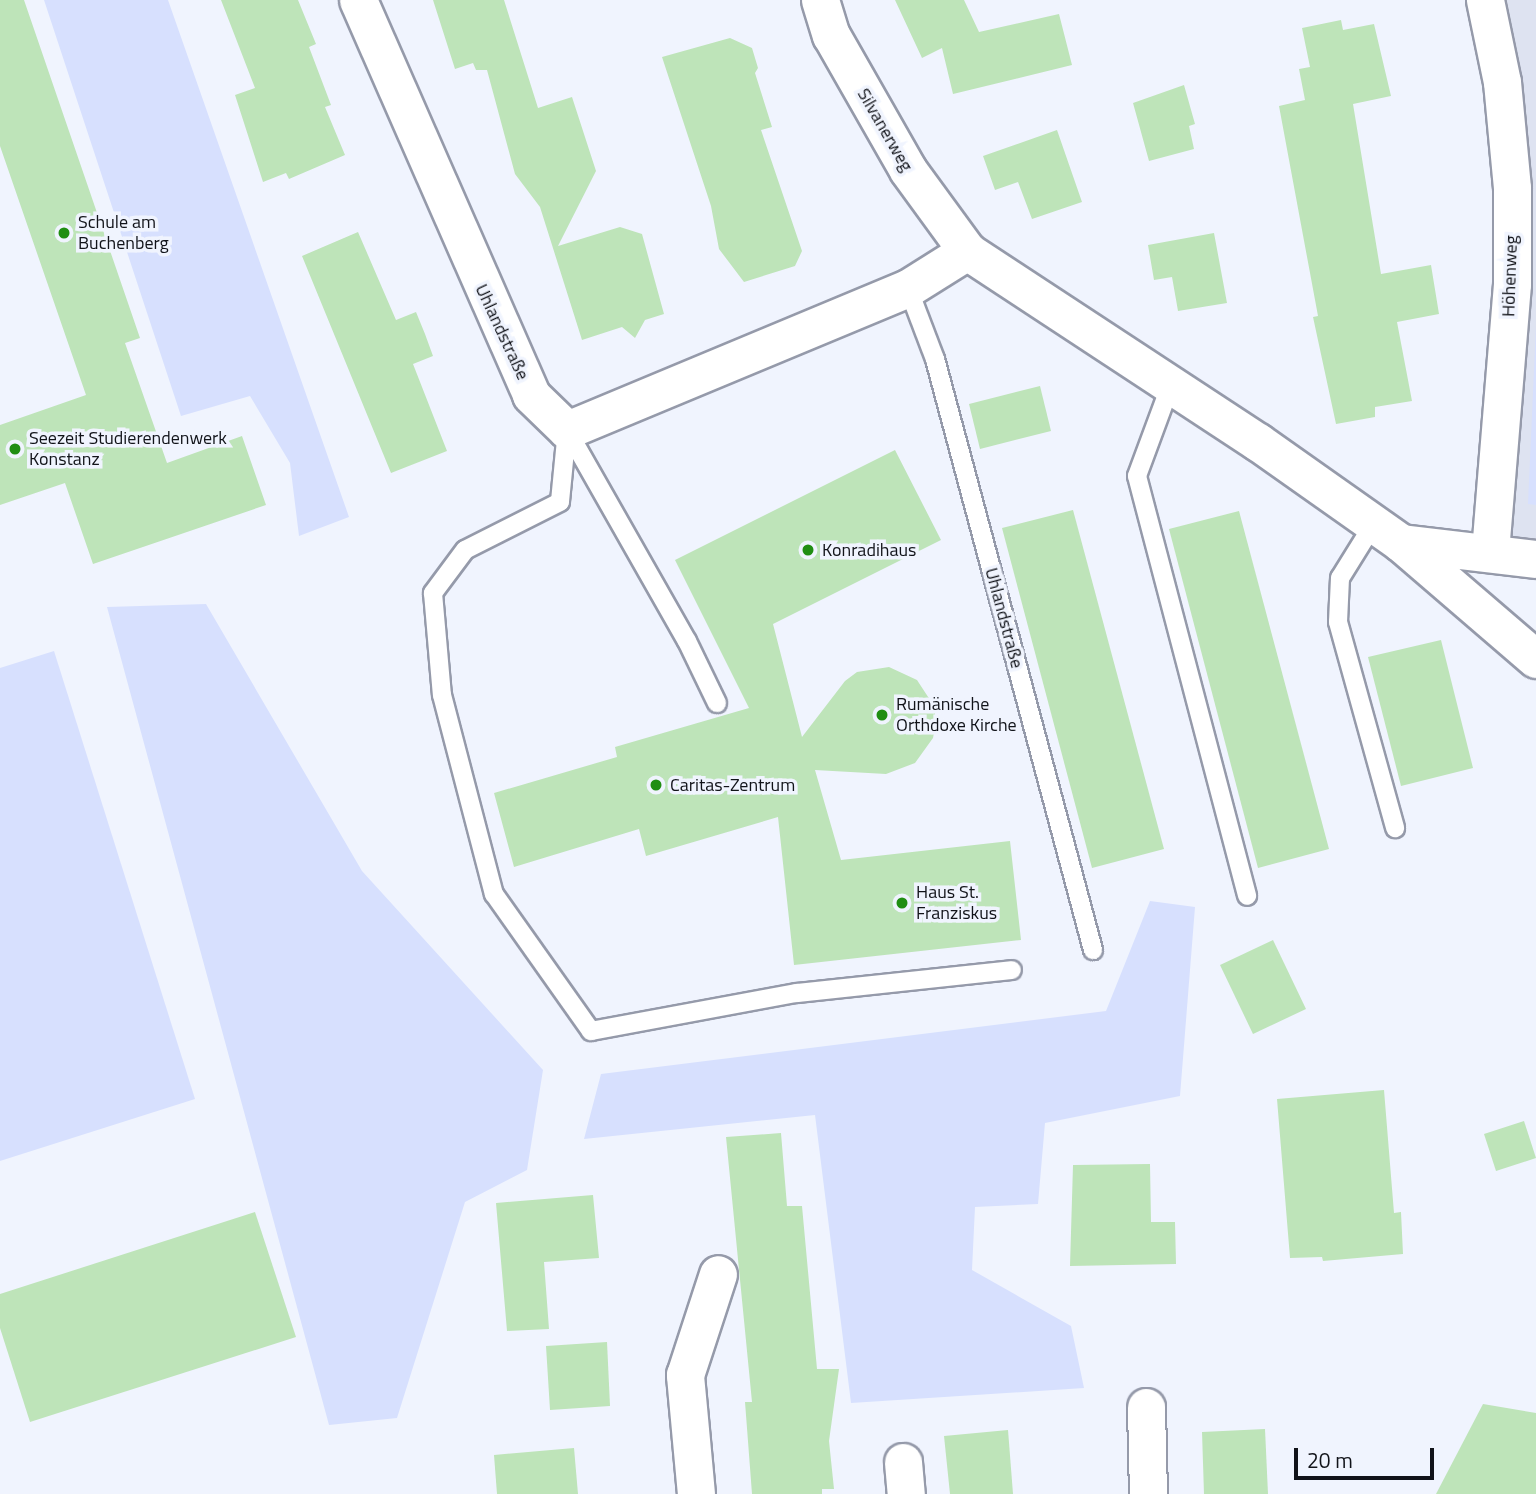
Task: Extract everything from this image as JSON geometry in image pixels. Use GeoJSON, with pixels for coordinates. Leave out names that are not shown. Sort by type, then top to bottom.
{"type":"FeatureCollection","features":[{"type":"Feature","properties":{"kind":"street","name":"Uhlandstraße"},"geometry":{"type":"LineString","coordinates":[[358,0],[531,395],[567,430]]}},
{"type":"Feature","properties":{"kind":"street","name":"Silvanerweg"},"geometry":{"type":"LineString","coordinates":[[820,0],[831,36],[908,170],[967,251]]}},
{"type":"Feature","properties":{"kind":"street","name":"Höhenweg"},"geometry":{"type":"LineString","coordinates":[[1485,0],[1502,82],[1512,188],[1512,284],[1490,553]]}},
{"type":"Feature","properties":{"kind":"street"},"geometry":{"type":"LineString","coordinates":[[567,430],[908,288],[967,251],[1171,384],[1387,534],[1536,659]]}},
{"type":"Feature","properties":{"kind":"street"},"geometry":{"type":"LineString","coordinates":[[1387,534],[1536,559]]}},
{"type":"Feature","properties":{"kind":"street"},"geometry":{"type":"LineString","coordinates":[[696,1494],[685,1375],[718,1274]]}},
{"type":"Feature","properties":{"kind":"street"},"geometry":{"type":"LineString","coordinates":[[1146,1407],[1148,1494]]}},
{"type":"Feature","properties":{"kind":"lane","name":"Uhlandstraße"},"geometry":{"type":"LineString","coordinates":[[908,288],[935,359],[1093,950]]}},
{"type":"Feature","properties":{"kind":"lane"},"geometry":{"type":"LineString","coordinates":[[1171,384],[1137,476],[1247,896]]}},
{"type":"Feature","properties":{"kind":"lane"},"geometry":{"type":"LineString","coordinates":[[567,430],[687,641],[717,703]]}},
{"type":"Feature","properties":{"kind":"lane"},"geometry":{"type":"LineString","coordinates":[[567,430],[560,502],[465,550],[433,593],[442,695],[494,894],[591,1031],[797,993],[1012,970]]}},
{"type":"Feature","properties":{"kind":"lane"},"geometry":{"type":"LineString","coordinates":[[1387,534],[1340,578],[1338,622],[1395,828]]}},
{"type":"Feature","properties":{"kind":"shaded area"},"geometry":{"type":"Polygon","coordinates":[[[44,0],[168,0],[349,517],[299,536],[290,463],[250,396],[181,416],[44,0]]]}},
{"type":"Feature","properties":{"kind":"shaded area"},"geometry":{"type":"Polygon","coordinates":[[[1485,0],[1536,0],[1536,559],[1490,553],[1512,284],[1485,0]]]}},
{"type":"Feature","properties":{"kind":"shaded area"},"geometry":{"type":"Polygon","coordinates":[[[1536,326],[1536,505],[1528,504],[1536,326]]]}},
{"type":"Feature","properties":{"kind":"shaded area"},"geometry":{"type":"Polygon","coordinates":[[[206,604],[362,871],[543,1070],[527,1170],[465,1202],[397,1418],[329,1425],[107,607],[206,604]]]}},
{"type":"Feature","properties":{"kind":"shaded area"},"geometry":{"type":"Polygon","coordinates":[[[54,651],[195,1099],[0,1161],[0,668],[54,651]]]}},
{"type":"Feature","properties":{"kind":"shaded area"},"geometry":{"type":"Polygon","coordinates":[[[1150,901],[1195,907],[1180,1096],[1045,1123],[1038,1204],[975,1207],[972,1270],[1071,1326],[1084,1388],[851,1403],[815,1115],[584,1139],[601,1074],[1106,1011],[1150,901]]]}},
{"type":"Feature","properties":{"kind":"building"},"geometry":{"type":"Polygon","coordinates":[[[0,0],[24,0],[140,338],[125,343],[167,463],[242,436],[266,505],[93,564],[65,483],[0,505],[0,425],[86,395],[0,146],[0,0]]]}},
{"type":"Feature","properties":{"kind":"building"},"geometry":{"type":"Polygon","coordinates":[[[221,0],[298,0],[316,44],[309,47],[331,105],[325,107],[345,155],[289,179],[286,173],[263,182],[235,95],[255,88],[221,0]]]}},
{"type":"Feature","properties":{"kind":"building"},"geometry":{"type":"Polygon","coordinates":[[[433,0],[504,0],[538,108],[572,97],[596,171],[558,246],[620,227],[642,234],[664,314],[645,320],[635,338],[622,327],[582,340],[540,207],[515,174],[487,70],[476,70],[473,63],[455,69],[433,0]]]}},
{"type":"Feature","properties":{"kind":"building"},"geometry":{"type":"Polygon","coordinates":[[[895,0],[964,0],[979,32],[1059,14],[1072,65],[953,94],[942,48],[922,58],[895,0]]]}},
{"type":"Feature","properties":{"kind":"building"},"geometry":{"type":"Polygon","coordinates":[[[1341,20],[1343,30],[1374,24],[1391,96],[1353,104],[1381,274],[1431,265],[1439,314],[1397,322],[1412,401],[1375,407],[1375,417],[1336,424],[1313,317],[1318,316],[1279,106],[1305,100],[1299,69],[1310,67],[1302,28],[1341,20]]]}},
{"type":"Feature","properties":{"kind":"building"},"geometry":{"type":"Polygon","coordinates":[[[730,38],[752,48],[758,68],[755,73],[772,127],[761,130],[802,251],[795,266],[744,282],[719,249],[711,206],[662,57],[730,38]]]}},
{"type":"Feature","properties":{"kind":"building"},"geometry":{"type":"Polygon","coordinates":[[[1184,85],[1195,124],[1189,126],[1194,149],[1149,161],[1133,103],[1184,85]]]}},
{"type":"Feature","properties":{"kind":"building"},"geometry":{"type":"Polygon","coordinates":[[[1057,130],[1082,202],[1032,219],[1018,182],[995,190],[983,156],[1057,130]]]}},
{"type":"Feature","properties":{"kind":"building"},"geometry":{"type":"Polygon","coordinates":[[[358,232],[396,320],[416,312],[425,334],[433,356],[413,364],[447,451],[391,473],[302,256],[358,232]]]}},
{"type":"Feature","properties":{"kind":"building"},"geometry":{"type":"Polygon","coordinates":[[[1214,233],[1227,303],[1178,311],[1172,277],[1154,280],[1148,245],[1214,233]]]}},
{"type":"Feature","properties":{"kind":"building"},"geometry":{"type":"Polygon","coordinates":[[[1040,386],[1051,431],[980,449],[969,404],[1040,386]]]}},
{"type":"Feature","properties":{"kind":"building"},"geometry":{"type":"Polygon","coordinates":[[[895,450],[941,540],[773,624],[802,737],[845,681],[857,672],[889,667],[917,680],[934,706],[936,722],[933,738],[915,763],[886,774],[815,770],[841,860],[1010,841],[1021,940],[794,965],[778,817],[646,856],[639,829],[514,867],[494,793],[617,757],[615,747],[749,708],[675,560],[895,450]]]}},
{"type":"Feature","properties":{"kind":"building"},"geometry":{"type":"Polygon","coordinates":[[[1073,510],[1164,849],[1092,868],[1002,528],[1073,510]]]}},
{"type":"Feature","properties":{"kind":"building"},"geometry":{"type":"Polygon","coordinates":[[[1239,511],[1329,849],[1258,868],[1169,529],[1239,511]]]}},
{"type":"Feature","properties":{"kind":"building"},"geometry":{"type":"Polygon","coordinates":[[[1441,640],[1473,768],[1401,786],[1368,657],[1441,640]]]}},
{"type":"Feature","properties":{"kind":"building"},"geometry":{"type":"Polygon","coordinates":[[[1273,940],[1306,1009],[1253,1034],[1220,965],[1273,940]]]}},
{"type":"Feature","properties":{"kind":"building"},"geometry":{"type":"Polygon","coordinates":[[[1384,1090],[1394,1213],[1401,1212],[1403,1254],[1323,1261],[1322,1257],[1290,1258],[1277,1099],[1384,1090]]]}},
{"type":"Feature","properties":{"kind":"building"},"geometry":{"type":"Polygon","coordinates":[[[1524,1121],[1536,1158],[1496,1171],[1484,1134],[1524,1121]]]}},
{"type":"Feature","properties":{"kind":"building"},"geometry":{"type":"Polygon","coordinates":[[[781,1133],[787,1206],[802,1206],[817,1369],[839,1369],[829,1441],[834,1489],[822,1489],[822,1494],[752,1494],[745,1402],[752,1402],[726,1137],[781,1133]]]}},
{"type":"Feature","properties":{"kind":"building"},"geometry":{"type":"Polygon","coordinates":[[[1150,1164],[1151,1222],[1175,1222],[1176,1264],[1070,1266],[1073,1165],[1150,1164]]]}},
{"type":"Feature","properties":{"kind":"building"},"geometry":{"type":"Polygon","coordinates":[[[593,1195],[599,1258],[544,1262],[549,1329],[507,1331],[496,1203],[593,1195]]]}},
{"type":"Feature","properties":{"kind":"building"},"geometry":{"type":"Polygon","coordinates":[[[255,1212],[296,1337],[30,1422],[0,1328],[0,1294],[255,1212]]]}},
{"type":"Feature","properties":{"kind":"building"},"geometry":{"type":"Polygon","coordinates":[[[607,1342],[610,1406],[550,1410],[546,1346],[607,1342]]]}},
{"type":"Feature","properties":{"kind":"building"},"geometry":{"type":"Polygon","coordinates":[[[1483,1404],[1536,1413],[1536,1494],[1436,1494],[1483,1404]]]}},
{"type":"Feature","properties":{"kind":"building"},"geometry":{"type":"Polygon","coordinates":[[[1265,1429],[1268,1494],[1204,1494],[1202,1432],[1265,1429]]]}},
{"type":"Feature","properties":{"kind":"building"},"geometry":{"type":"Polygon","coordinates":[[[1008,1430],[1013,1494],[950,1494],[944,1436],[1008,1430]]]}},
{"type":"Feature","properties":{"kind":"building"},"geometry":{"type":"Polygon","coordinates":[[[574,1448],[578,1494],[497,1494],[494,1455],[574,1448]]]}},
{"type":"Feature","properties":{"kind":"place","name":"Schule am Buchenberg"},"geometry":{"type":"Point","coordinates":[64,233]}},
{"type":"Feature","properties":{"kind":"place","name":"Seezeit Studierendenwerk Konstanz"},"geometry":{"type":"Point","coordinates":[15,449]}},
{"type":"Feature","properties":{"kind":"place","name":"Konradihaus"},"geometry":{"type":"Point","coordinates":[808,550]}},
{"type":"Feature","properties":{"kind":"place","name":"Rumänische Orthdoxe Kirche"},"geometry":{"type":"Point","coordinates":[882,715]}},
{"type":"Feature","properties":{"kind":"place","name":"Caritas-Zentrum"},"geometry":{"type":"Point","coordinates":[656,785]}},
{"type":"Feature","properties":{"kind":"place","name":"Haus St. Franziskus"},"geometry":{"type":"Point","coordinates":[902,903]}}]}
